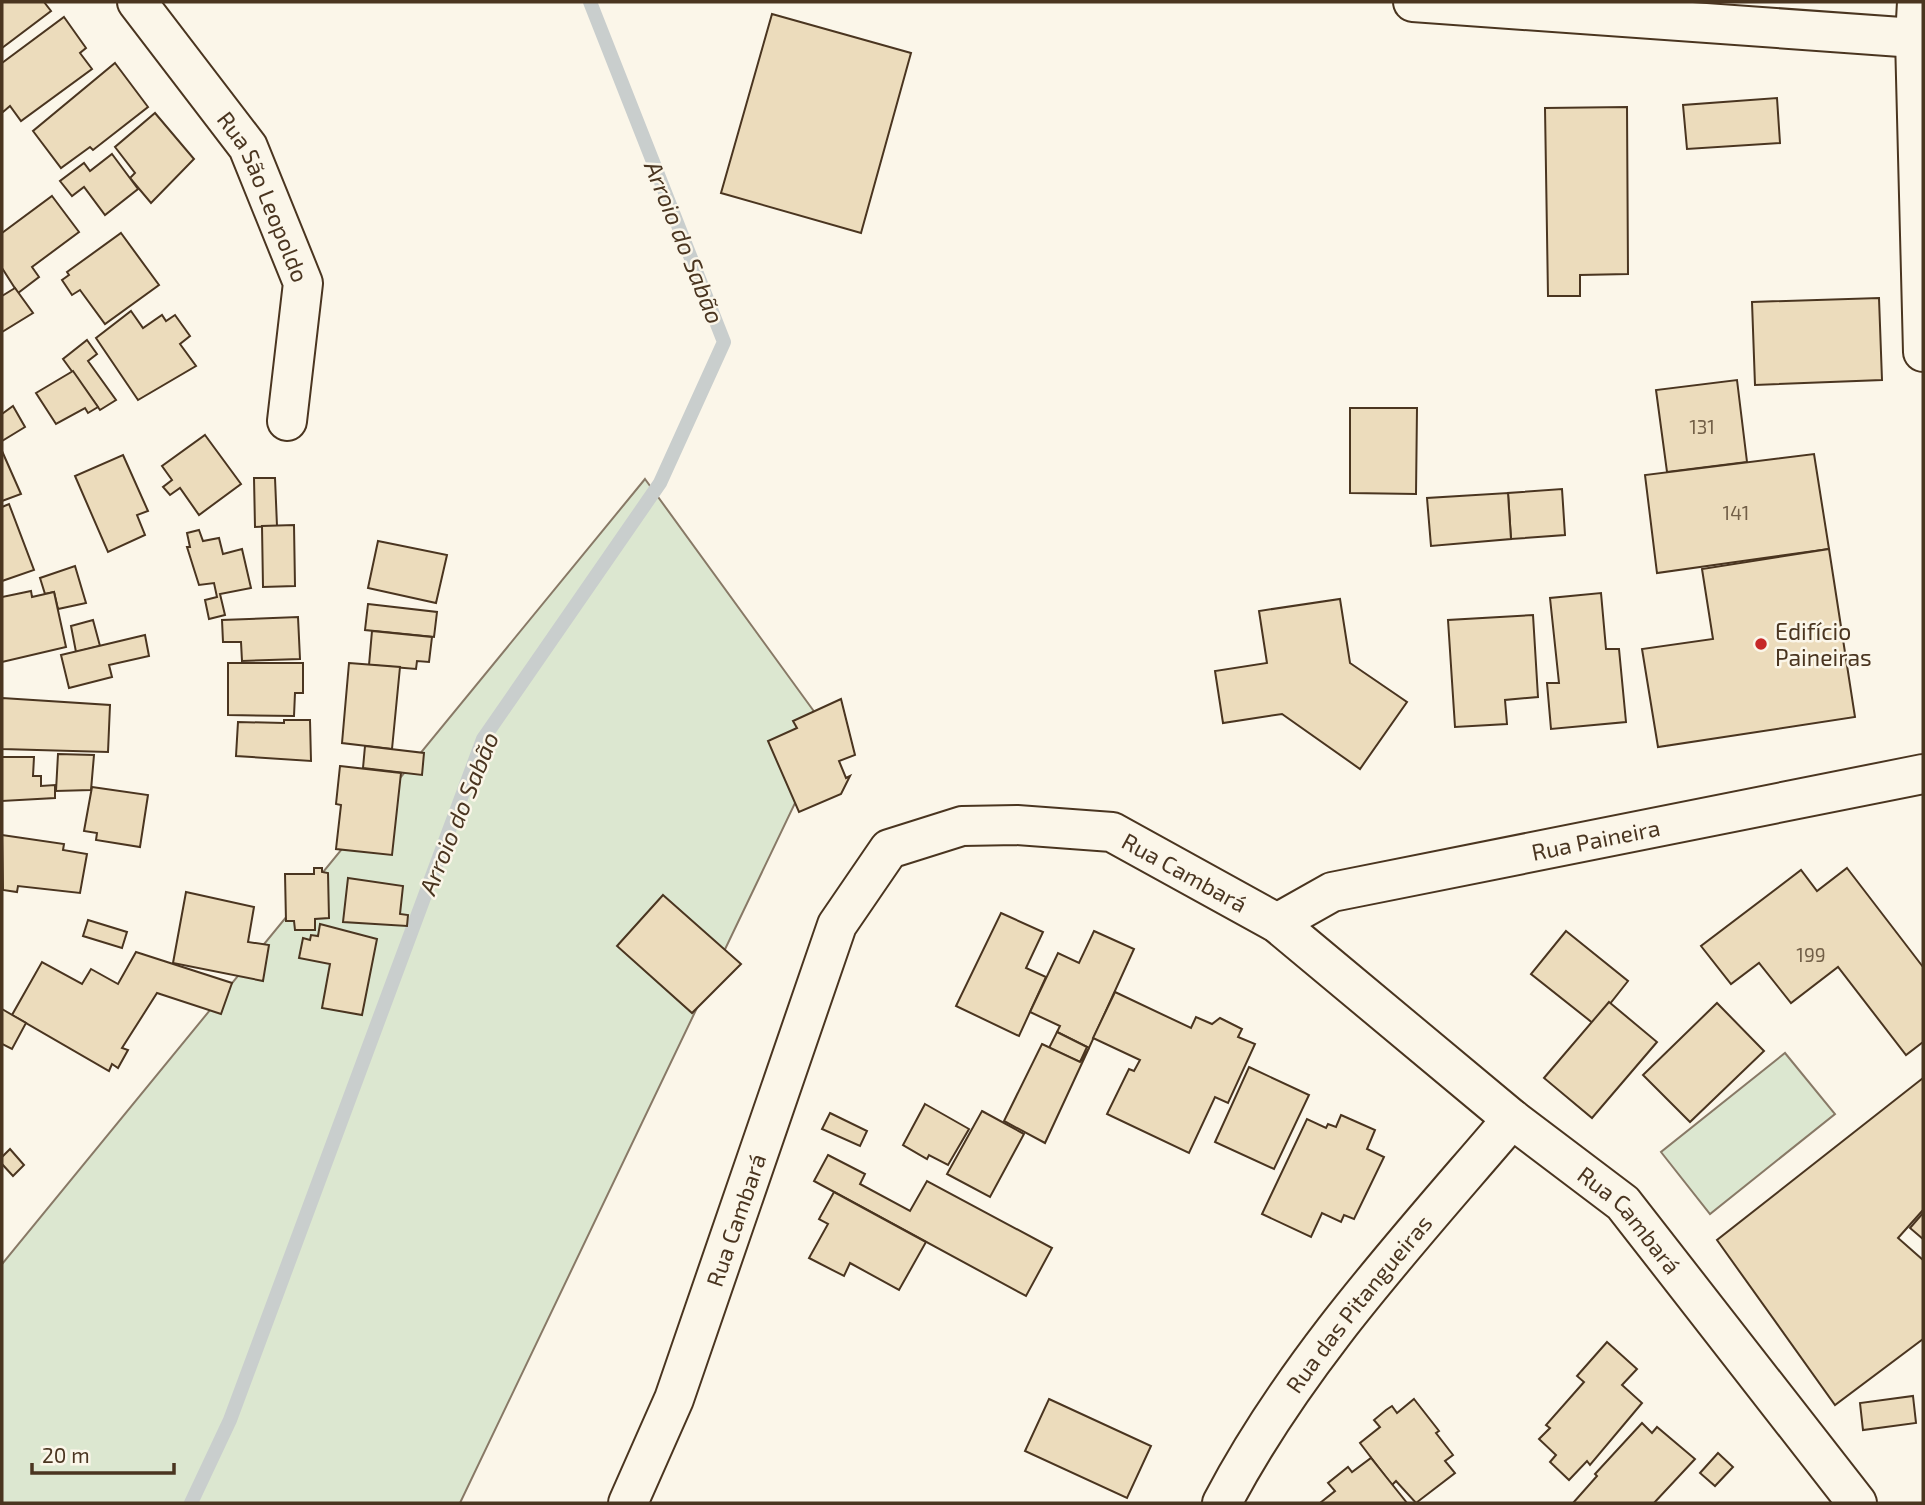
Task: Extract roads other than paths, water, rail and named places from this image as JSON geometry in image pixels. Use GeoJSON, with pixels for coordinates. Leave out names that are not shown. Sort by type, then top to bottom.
{"type":"FeatureCollection","features":[{"type":"Feature","properties":{"kind":"street","name":"Rua São Leopoldo"},"geometry":{"type":"LineString","coordinates":[[138,2],[248,147],[303,284],[287,421]]}},
{"type":"Feature","properties":{"kind":"street"},"geometry":{"type":"LineString","coordinates":[[1413,2],[1916,20],[1923,352]]}},
{"type":"Feature","properties":{"kind":"street","name":"Rua Paineira"},"geometry":{"type":"LineString","coordinates":[[1277,923],[1332,892],[1923,774]]}},
{"type":"Feature","properties":{"kind":"street","name":"Rua Cambará"},"geometry":{"type":"LineString","coordinates":[[628,1503],[674,1399],[837,925],[889,849],[962,826],[1017,825],[1112,832],[1277,923],[1512,1119],[1622,1203],[1857,1503]]}},
{"type":"Feature","properties":{"kind":"street","name":"Rua das Pitangueiras"},"geometry":{"type":"LineString","coordinates":[[1222,1503],[1249,1452],[1338,1324],[1512,1119]]}},
{"type":"Feature","properties":{"kind":"waterway","name":"Arroio do Sabão"},"geometry":{"type":"LineString","coordinates":[[191,1503],[230,1420],[483,739],[660,483],[724,342],[590,2]]}},
{"type":"Feature","properties":{"kind":"place","name":"Edifício Paineiras"},"geometry":{"type":"Point","coordinates":[1761,644]}}]}
